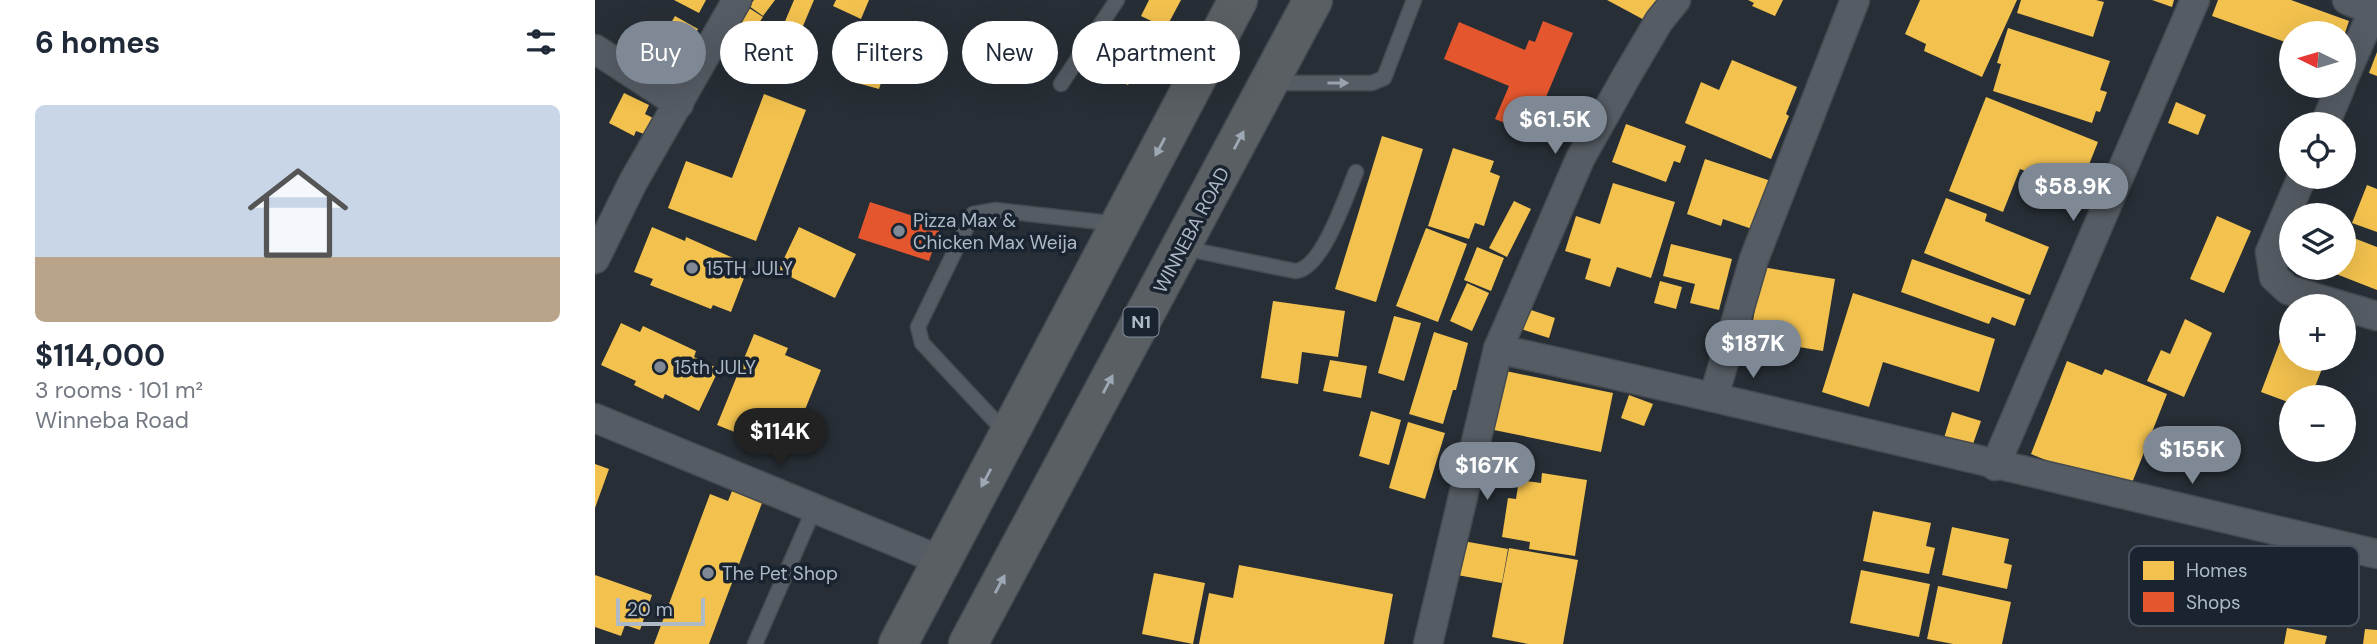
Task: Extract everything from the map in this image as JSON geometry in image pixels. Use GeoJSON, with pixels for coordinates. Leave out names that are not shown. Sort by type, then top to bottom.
{"type":"FeatureCollection","features":[{"type":"Feature","properties":{"kind":"highway"},"geometry":{"type":"LineString","coordinates":[[898,644],[1238,0]]}},
{"type":"Feature","properties":{"kind":"highway","name":"WINNEBA ROAD"},"geometry":{"type":"LineString","coordinates":[[968,644],[1313,0]]}},
{"type":"Feature","properties":{"kind":"street"},"geometry":{"type":"LineString","coordinates":[[595,259],[633,182],[680,104],[737,0]]}},
{"type":"Feature","properties":{"kind":"street"},"geometry":{"type":"LineString","coordinates":[[1428,644],[1498,349],[1580,159],[1659,22],[1676,0]]}},
{"type":"Feature","properties":{"kind":"street"},"geometry":{"type":"LineString","coordinates":[[1714,396],[1754,258],[1855,0]]}},
{"type":"Feature","properties":{"kind":"street"},"geometry":{"type":"LineString","coordinates":[[1995,466],[2195,0]]}},
{"type":"Feature","properties":{"kind":"street"},"geometry":{"type":"LineString","coordinates":[[2347,0],[2375,11],[2356,52]]}},
{"type":"Feature","properties":{"kind":"street"},"geometry":{"type":"LineString","coordinates":[[595,49],[680,104]]}},
{"type":"Feature","properties":{"kind":"street"},"geometry":{"type":"LineString","coordinates":[[2297,189],[2270,251],[2274,277],[2288,290],[2377,316]]}},
{"type":"Feature","properties":{"kind":"street"},"geometry":{"type":"LineString","coordinates":[[1498,349],[1714,396],[1995,466],[2342,546]]}},
{"type":"Feature","properties":{"kind":"street"},"geometry":{"type":"LineString","coordinates":[[595,418],[942,561]]}},
{"type":"Feature","properties":{"kind":"street"},"geometry":{"type":"LineString","coordinates":[[2359,550],[2377,554]]}},
{"type":"Feature","properties":{"kind":"lane"},"geometry":{"type":"LineString","coordinates":[[1061,84],[1117,0]]}},
{"type":"Feature","properties":{"kind":"lane"},"geometry":{"type":"LineString","coordinates":[[1270,83],[1372,83],[1384,78],[1414,0]]}},
{"type":"Feature","properties":{"kind":"lane"},"geometry":{"type":"LineString","coordinates":[[1181,248],[1303,271],[1323,247],[1356,172]]}},
{"type":"Feature","properties":{"kind":"lane"},"geometry":{"type":"LineString","coordinates":[[1008,435],[922,343],[918,327],[973,214],[995,210],[1119,224]]}},
{"type":"Feature","properties":{"kind":"lane"},"geometry":{"type":"LineString","coordinates":[[755,644],[814,509]]}},
{"type":"Feature","properties":{"kind":"building: Homes"},"geometry":{"type":"Polygon","coordinates":[[[674,0],[706,0],[699,13],[674,0]]]}},
{"type":"Feature","properties":{"kind":"building: Homes"},"geometry":{"type":"Polygon","coordinates":[[[754,0],[775,0],[763,16],[749,6],[754,0]]]}},
{"type":"Feature","properties":{"kind":"building: Homes"},"geometry":{"type":"Polygon","coordinates":[[[794,0],[814,0],[805,21],[785,21],[794,0]]]}},
{"type":"Feature","properties":{"kind":"building: Homes"},"geometry":{"type":"Polygon","coordinates":[[[836,0],[869,0],[861,19],[833,6],[836,0]]]}},
{"type":"Feature","properties":{"kind":"building: Homes"},"geometry":{"type":"Polygon","coordinates":[[[1149,0],[1181,0],[1170,21],[1151,21],[1141,16],[1149,0]]]}},
{"type":"Feature","properties":{"kind":"building: Homes"},"geometry":{"type":"Polygon","coordinates":[[[1607,0],[1660,0],[1648,22],[1607,0]]]}},
{"type":"Feature","properties":{"kind":"building: Homes"},"geometry":{"type":"Polygon","coordinates":[[[1748,0],[1783,0],[1775,16],[1752,6],[1754,3],[1748,0]]]}},
{"type":"Feature","properties":{"kind":"building: Homes"},"geometry":{"type":"Polygon","coordinates":[[[1920,0],[2017,0],[1982,77],[1924,51],[1926,44],[1905,34],[1920,0]]]}},
{"type":"Feature","properties":{"kind":"building: Homes"},"geometry":{"type":"Polygon","coordinates":[[[2021,0],[2104,2],[2093,37],[2017,13],[2021,0]]]}},
{"type":"Feature","properties":{"kind":"building: Homes"},"geometry":{"type":"Polygon","coordinates":[[[2152,0],[2174,0],[2172,7],[2152,0]]]}},
{"type":"Feature","properties":{"kind":"building: Homes"},"geometry":{"type":"Polygon","coordinates":[[[2218,0],[2291,0],[2349,21],[2279,21],[2279,40],[2212,16],[2218,0]]]}},
{"type":"Feature","properties":{"kind":"building: Homes"},"geometry":{"type":"Polygon","coordinates":[[[749,8],[763,17],[760,21],[740,21],[749,8]]]}},
{"type":"Feature","properties":{"kind":"building: Homes"},"geometry":{"type":"Polygon","coordinates":[[[2008,28],[2110,61],[2100,90],[2107,92],[2100,112],[2096,111],[2092,123],[1993,91],[2001,64],[1997,63],[2008,28]]]}},
{"type":"Feature","properties":{"kind":"building: Homes"},"geometry":{"type":"Polygon","coordinates":[[[2377,52],[2377,76],[2369,73],[2377,52]]]}},
{"type":"Feature","properties":{"kind":"building: Homes"},"geometry":{"type":"Polygon","coordinates":[[[1732,60],[1797,87],[1786,114],[1789,116],[1771,159],[1685,123],[1701,82],[1719,90],[1732,60]]]}},
{"type":"Feature","properties":{"kind":"building: Homes"},"geometry":{"type":"Polygon","coordinates":[[[861,84],[881,84],[879,89],[861,84]]]}},
{"type":"Feature","properties":{"kind":"building: Homes"},"geometry":{"type":"Polygon","coordinates":[[[624,93],[649,105],[645,114],[653,118],[644,134],[636,131],[634,136],[609,123],[624,93]]]}},
{"type":"Feature","properties":{"kind":"building: Homes"},"geometry":{"type":"Polygon","coordinates":[[[764,94],[806,110],[756,241],[668,208],[686,161],[732,178],[764,94]]]}},
{"type":"Feature","properties":{"kind":"building: Homes"},"geometry":{"type":"Polygon","coordinates":[[[1986,97],[2098,142],[2078,192],[2020,169],[2003,212],[1949,191],[1986,97]]]}},
{"type":"Feature","properties":{"kind":"building: Homes"},"geometry":{"type":"Polygon","coordinates":[[[2176,102],[2206,115],[2198,135],[2168,123],[2176,102]]]}},
{"type":"Feature","properties":{"kind":"building: Homes"},"geometry":{"type":"Polygon","coordinates":[[[1626,124],[1686,146],[1680,163],[1674,161],[1666,182],[1612,162],[1626,124]]]}},
{"type":"Feature","properties":{"kind":"building: Homes"},"geometry":{"type":"Polygon","coordinates":[[[1382,136],[1423,149],[1376,302],[1335,289],[1382,136]]]}},
{"type":"Feature","properties":{"kind":"building: Homes"},"geometry":{"type":"Polygon","coordinates":[[[1453,148],[1494,161],[1490,172],[1500,176],[1484,226],[1475,223],[1469,239],[1428,226],[1453,148]]]}},
{"type":"Feature","properties":{"kind":"building: Homes"},"geometry":{"type":"Polygon","coordinates":[[[1705,159],[1771,181],[1755,230],[1723,219],[1721,226],[1687,214],[1705,159]]]}},
{"type":"Feature","properties":{"kind":"building: Homes"},"geometry":{"type":"Polygon","coordinates":[[[1613,183],[1675,202],[1651,278],[1617,267],[1610,287],[1585,279],[1591,259],[1565,251],[1576,216],[1600,224],[1613,183]]]}},
{"type":"Feature","properties":{"kind":"building: Homes"},"geometry":{"type":"Polygon","coordinates":[[[2367,185],[2377,189],[2377,232],[2356,224],[2356,213],[2367,185]]]}},
{"type":"Feature","properties":{"kind":"building: Homes"},"geometry":{"type":"Polygon","coordinates":[[[1946,198],[1987,214],[1985,221],[2049,247],[2030,295],[1924,253],[1946,198]]]}},
{"type":"Feature","properties":{"kind":"building: Homes"},"geometry":{"type":"Polygon","coordinates":[[[1514,201],[1531,209],[1507,257],[1489,248],[1514,201]]]}},
{"type":"Feature","properties":{"kind":"building: Homes"},"geometry":{"type":"Polygon","coordinates":[[[2217,216],[2251,231],[2224,293],[2190,279],[2217,216]]]}},
{"type":"Feature","properties":{"kind":"building: Homes","name":"15TH JULY"},"geometry":{"type":"Polygon","coordinates":[[[652,227],[685,241],[686,237],[749,265],[731,312],[713,305],[711,309],[650,285],[653,279],[634,272],[652,227]]]}},
{"type":"Feature","properties":{"kind":"building: Homes"},"geometry":{"type":"Polygon","coordinates":[[[799,227],[856,254],[835,298],[778,271],[799,227]]]}},
{"type":"Feature","properties":{"kind":"building: Homes"},"geometry":{"type":"Polygon","coordinates":[[[1426,228],[1467,244],[1438,322],[1396,306],[1426,228]]]}},
{"type":"Feature","properties":{"kind":"building: Homes"},"geometry":{"type":"Polygon","coordinates":[[[2356,239],[2377,247],[2377,290],[2351,280],[2356,280],[2356,239]]]}},
{"type":"Feature","properties":{"kind":"building: Homes"},"geometry":{"type":"Polygon","coordinates":[[[1671,244],[1732,259],[1719,310],[1690,303],[1695,284],[1663,276],[1671,244]]]}},
{"type":"Feature","properties":{"kind":"building: Homes"},"geometry":{"type":"Polygon","coordinates":[[[1477,247],[1504,258],[1491,291],[1464,280],[1477,247]]]}},
{"type":"Feature","properties":{"kind":"building: Homes"},"geometry":{"type":"Polygon","coordinates":[[[1912,259],[2025,299],[2015,326],[1992,317],[1989,324],[1901,292],[1912,259]]]}},
{"type":"Feature","properties":{"kind":"building: Homes"},"geometry":{"type":"Polygon","coordinates":[[[1762,267],[1835,279],[1823,351],[1799,347],[1798,355],[1766,350],[1768,336],[1751,333],[1762,267]]]}},
{"type":"Feature","properties":{"kind":"building: Homes"},"geometry":{"type":"Polygon","coordinates":[[[1660,281],[1682,287],[1676,309],[1654,303],[1660,281]]]}},
{"type":"Feature","properties":{"kind":"building: Homes"},"geometry":{"type":"Polygon","coordinates":[[[1467,283],[1489,293],[1472,331],[1450,321],[1467,283]]]}},
{"type":"Feature","properties":{"kind":"building: Homes"},"geometry":{"type":"Polygon","coordinates":[[[1853,293],[1995,339],[1979,392],[1883,362],[1869,407],[1822,392],[1853,293]]]}},
{"type":"Feature","properties":{"kind":"building: Homes"},"geometry":{"type":"Polygon","coordinates":[[[1273,301],[1345,311],[1338,357],[1302,352],[1298,384],[1261,378],[1273,301]]]}},
{"type":"Feature","properties":{"kind":"building: Homes"},"geometry":{"type":"Polygon","coordinates":[[[1525,308],[1555,318],[1549,338],[1518,328],[1525,308]]]}},
{"type":"Feature","properties":{"kind":"building: Homes"},"geometry":{"type":"Polygon","coordinates":[[[1394,316],[1421,323],[1404,381],[1378,373],[1394,316]]]}},
{"type":"Feature","properties":{"kind":"building: Homes"},"geometry":{"type":"Polygon","coordinates":[[[2185,319],[2212,333],[2184,397],[2147,381],[2161,350],[2170,354],[2185,319]]]}},
{"type":"Feature","properties":{"kind":"building: Homes","name":"15th JULY"},"geometry":{"type":"Polygon","coordinates":[[[621,323],[640,332],[643,326],[696,351],[694,357],[719,369],[699,411],[665,394],[663,399],[634,385],[636,381],[601,365],[621,323]]]}},
{"type":"Feature","properties":{"kind":"building: Homes"},"geometry":{"type":"Polygon","coordinates":[[[1434,332],[1468,343],[1456,390],[1453,390],[1443,424],[1409,414],[1434,332]]]}},
{"type":"Feature","properties":{"kind":"building: Homes"},"geometry":{"type":"Polygon","coordinates":[[[754,334],[788,348],[785,355],[821,370],[796,432],[780,426],[772,447],[717,425],[754,334]]]}},
{"type":"Feature","properties":{"kind":"building: Homes"},"geometry":{"type":"Polygon","coordinates":[[[2279,344],[2279,371],[2321,371],[2316,385],[2279,385],[2279,399],[2261,392],[2279,344]]]}},
{"type":"Feature","properties":{"kind":"building: Homes"},"geometry":{"type":"Polygon","coordinates":[[[1330,360],[1367,366],[1361,398],[1323,391],[1330,360]]]}},
{"type":"Feature","properties":{"kind":"building: Homes"},"geometry":{"type":"Polygon","coordinates":[[[2067,361],[2102,375],[2105,369],[2167,394],[2128,493],[2031,454],[2067,361]]]}},
{"type":"Feature","properties":{"kind":"building: Homes"},"geometry":{"type":"Polygon","coordinates":[[[1501,370],[1613,393],[1601,452],[1489,429],[1501,370]]]}},
{"type":"Feature","properties":{"kind":"building: Homes"},"geometry":{"type":"Polygon","coordinates":[[[1629,395],[1653,404],[1644,426],[1621,418],[1629,395]]]}},
{"type":"Feature","properties":{"kind":"building: Homes"},"geometry":{"type":"Polygon","coordinates":[[[1371,411],[1401,420],[1389,465],[1359,456],[1371,411]]]}},
{"type":"Feature","properties":{"kind":"building: Homes"},"geometry":{"type":"Polygon","coordinates":[[[1952,412],[1981,421],[1972,447],[1944,438],[1952,412]]]}},
{"type":"Feature","properties":{"kind":"building: Homes"},"geometry":{"type":"Polygon","coordinates":[[[1408,422],[1445,433],[1425,499],[1389,488],[1408,422]]]}},
{"type":"Feature","properties":{"kind":"building: Homes"},"geometry":{"type":"Polygon","coordinates":[[[595,464],[609,469],[595,508],[595,464]]]}},
{"type":"Feature","properties":{"kind":"building: Homes"},"geometry":{"type":"Polygon","coordinates":[[[1542,473],[1587,480],[1575,556],[1529,549],[1530,542],[1502,537],[1508,498],[1516,499],[1519,480],[1541,483],[1542,473]]]}},
{"type":"Feature","properties":{"kind":"building: Homes","name":"The Pet Shop"},"geometry":{"type":"Polygon","coordinates":[[[732,491],[762,503],[709,644],[654,644],[710,494],[728,501],[732,491]]]}},
{"type":"Feature","properties":{"kind":"building: Homes"},"geometry":{"type":"Polygon","coordinates":[[[1873,511],[1931,523],[1926,546],[1935,548],[1929,574],[1863,561],[1873,511]]]}},
{"type":"Feature","properties":{"kind":"building: Homes"},"geometry":{"type":"Polygon","coordinates":[[[1952,527],[2009,539],[2004,563],[2012,565],[2007,589],[1942,575],[1952,527]]]}},
{"type":"Feature","properties":{"kind":"building: Homes"},"geometry":{"type":"Polygon","coordinates":[[[1463,541],[1508,549],[1502,583],[1457,575],[1463,541]]]}},
{"type":"Feature","properties":{"kind":"building: Homes"},"geometry":{"type":"Polygon","coordinates":[[[1509,548],[1578,560],[1563,644],[1528,644],[1492,637],[1509,548]]]}},
{"type":"Feature","properties":{"kind":"building: Homes"},"geometry":{"type":"Polygon","coordinates":[[[1239,565],[1393,594],[1384,644],[1199,644],[1209,593],[1233,598],[1239,565]]]}},
{"type":"Feature","properties":{"kind":"building: Homes"},"geometry":{"type":"Polygon","coordinates":[[[1861,570],[1930,584],[1919,637],[1850,623],[1861,570]]]}},
{"type":"Feature","properties":{"kind":"building: Homes"},"geometry":{"type":"Polygon","coordinates":[[[1154,573],[1205,583],[1193,644],[1142,634],[1154,573]]]}},
{"type":"Feature","properties":{"kind":"building: Homes"},"geometry":{"type":"Polygon","coordinates":[[[595,575],[652,595],[640,630],[625,625],[621,636],[595,627],[595,575]]]}},
{"type":"Feature","properties":{"kind":"building: Homes"},"geometry":{"type":"Polygon","coordinates":[[[1938,586],[2011,602],[2002,644],[1953,644],[1927,639],[1938,586]]]}},
{"type":"Feature","properties":{"kind":"building: Homes"},"geometry":{"type":"Polygon","coordinates":[[[2287,628],[2327,636],[2325,644],[2284,644],[2287,628]]]}},
{"type":"Feature","properties":{"kind":"building: Homes"},"geometry":{"type":"Polygon","coordinates":[[[2365,629],[2377,630],[2377,644],[2363,644],[2365,629]]]}},
{"type":"Feature","properties":{"kind":"building: Shops"},"geometry":{"type":"Polygon","coordinates":[[[1543,21],[1573,33],[1538,116],[1554,122],[1546,140],[1495,119],[1509,86],[1444,59],[1459,22],[1525,50],[1529,40],[1535,42],[1543,21]]]}},
{"type":"Feature","properties":{"kind":"building: Shops","name":"Pizza Max & Chicken Max Weija"},"geometry":{"type":"Polygon","coordinates":[[[870,202],[941,225],[929,261],[858,238],[870,202]]]}},
{"type":"Feature","properties":{"kind":"place","name":"Pizza Max & Chicken Max Weija"},"geometry":{"type":"Point","coordinates":[899,231]}},
{"type":"Feature","properties":{"kind":"place","name":"15TH JULY"},"geometry":{"type":"Point","coordinates":[692,268]}},
{"type":"Feature","properties":{"kind":"place","name":"15th JULY"},"geometry":{"type":"Point","coordinates":[660,367]}},
{"type":"Feature","properties":{"kind":"place","name":"The Pet Shop"},"geometry":{"type":"Point","coordinates":[708,573]}}]}
